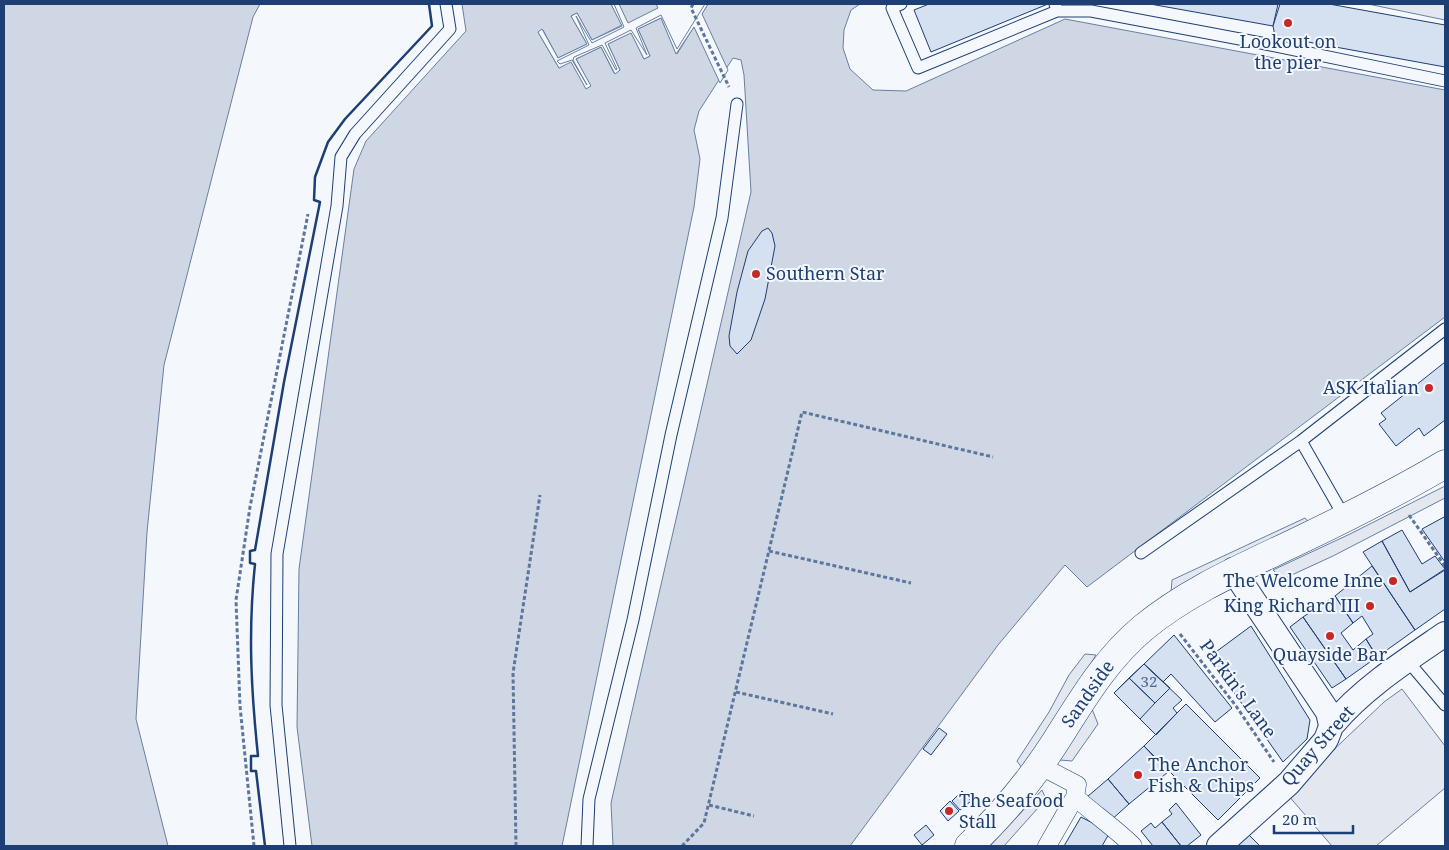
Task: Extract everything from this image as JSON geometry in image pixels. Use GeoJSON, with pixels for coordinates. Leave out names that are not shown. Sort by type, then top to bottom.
{"type":"FeatureCollection","features":[{"type":"Feature","properties":{"kind":"street","name":"Sandside"},"geometry":{"type":"LineString","coordinates":[[969,846],[1007,806],[1040,765],[1079,702],[1111,658],[1144,628],[1232,570],[1394,494],[1445,464]]}},
{"type":"Feature","properties":{"kind":"street"},"geometry":{"type":"LineString","coordinates":[[1232,570],[1328,712],[1331,725]]}},
{"type":"Feature","properties":{"kind":"street","name":"Quay Street"},"geometry":{"type":"LineString","coordinates":[[1219,846],[1289,783],[1325,741],[1330,734],[1331,725],[1364,694],[1407,660],[1445,634]]}},
{"type":"Feature","properties":{"kind":"street"},"geometry":{"type":"LineString","coordinates":[[1040,765],[1076,785],[1074,797],[1047,846]]}},
{"type":"Feature","properties":{"kind":"street"},"geometry":{"type":"LineString","coordinates":[[1074,797],[1096,817],[1116,828],[1134,846]]}},
{"type":"Feature","properties":{"kind":"lane"},"geometry":{"type":"LineString","coordinates":[[290,846],[276,705],[277,554],[337,206],[341,157],[355,134],[450,29],[446,4]]}},
{"type":"Feature","properties":{"kind":"lane"},"geometry":{"type":"LineString","coordinates":[[901,4],[892,8],[918,68],[1056,7],[1091,11],[1261,43],[1445,81]]}},
{"type":"Feature","properties":{"kind":"lane"},"geometry":{"type":"LineString","coordinates":[[587,846],[589,799],[633,620],[671,435],[722,218],[737,104]]}},
{"type":"Feature","properties":{"kind":"lane"},"geometry":{"type":"LineString","coordinates":[[1141,553],[1300,440],[1445,329]]}},
{"type":"Feature","properties":{"kind":"lane"},"geometry":{"type":"LineString","coordinates":[[1300,440],[1345,518]]}},
{"type":"Feature","properties":{"kind":"lane"},"geometry":{"type":"LineString","coordinates":[[1407,660],[1445,705]]}},
{"type":"Feature","properties":{"kind":"path"},"geometry":{"type":"LineString","coordinates":[[692,6],[737,104]]}},
{"type":"Feature","properties":{"kind":"path"},"geometry":{"type":"LineString","coordinates":[[254,846],[240,706],[236,600],[250,507],[308,214]]}},
{"type":"Feature","properties":{"kind":"path"},"geometry":{"type":"LineString","coordinates":[[682,846],[704,824],[802,412],[993,457]]}},
{"type":"Feature","properties":{"kind":"path"},"geometry":{"type":"LineString","coordinates":[[1394,494],[1445,566]]}},
{"type":"Feature","properties":{"kind":"path"},"geometry":{"type":"LineString","coordinates":[[516,846],[513,673],[540,495]]}},
{"type":"Feature","properties":{"kind":"path"},"geometry":{"type":"LineString","coordinates":[[769,551],[911,583]]}},
{"type":"Feature","properties":{"kind":"path","name":"Parkin's Lane"},"geometry":{"type":"LineString","coordinates":[[1165,613],[1236,706],[1289,783]]}},
{"type":"Feature","properties":{"kind":"path"},"geometry":{"type":"LineString","coordinates":[[736,692],[834,714]]}},
{"type":"Feature","properties":{"kind":"path"},"geometry":{"type":"LineString","coordinates":[[709,805],[754,816]]}},
{"type":"Feature","properties":{"kind":"shaded area"},"geometry":{"type":"Polygon","coordinates":[[[4,4],[260,4],[253,17],[164,365],[147,532],[136,719],[168,846],[4,846],[4,4]]]}},
{"type":"Feature","properties":{"kind":"shaded area"},"geometry":{"type":"Polygon","coordinates":[[[462,4],[611,4],[622,25],[592,40],[577,13],[571,16],[587,44],[558,58],[543,30],[538,32],[559,68],[571,61],[586,88],[590,85],[576,59],[601,47],[614,73],[620,70],[608,44],[631,32],[644,59],[650,56],[638,29],[661,18],[677,54],[708,4],[860,4],[851,10],[844,30],[843,48],[850,69],[873,90],[906,91],[1065,19],[1445,90],[1445,317],[1087,587],[1065,565],[998,645],[850,846],[613,846],[611,803],[751,192],[744,75],[741,60],[733,58],[699,111],[694,130],[700,159],[694,207],[562,846],[312,846],[297,727],[299,569],[354,169],[366,141],[466,31],[462,4]]]}},
{"type":"Feature","properties":{"kind":"shaded area"},"geometry":{"type":"Polygon","coordinates":[[[619,4],[656,4],[658,8],[628,23],[619,4]]]}},
{"type":"Feature","properties":{"kind":"shaded area"},"geometry":{"type":"Polygon","coordinates":[[[1368,4],[1445,4],[1445,20],[1368,4]]]}},
{"type":"Feature","properties":{"kind":"shaded area"},"geometry":{"type":"Polygon","coordinates":[[[1445,486],[1445,498],[1333,556],[1283,579],[1273,570],[1350,534],[1445,486]]]}},
{"type":"Feature","properties":{"kind":"shaded area"},"geometry":{"type":"Polygon","coordinates":[[[1305,518],[1313,527],[1171,593],[1172,580],[1305,518]]]}},
{"type":"Feature","properties":{"kind":"shaded area"},"geometry":{"type":"Polygon","coordinates":[[[1085,654],[1096,655],[1024,771],[1017,761],[1049,712],[1069,675],[1085,654]]]}},
{"type":"Feature","properties":{"kind":"shaded area"},"geometry":{"type":"Polygon","coordinates":[[[1402,689],[1445,746],[1445,788],[1376,846],[1332,846],[1287,794],[1384,702],[1402,689]]]}},
{"type":"Feature","properties":{"kind":"shaded area"},"geometry":{"type":"Polygon","coordinates":[[[1092,709],[1098,724],[1072,761],[1060,760],[1092,709]]]}},
{"type":"Feature","properties":{"kind":"shaded area"},"geometry":{"type":"Polygon","coordinates":[[[1042,790],[1046,799],[1004,846],[990,846],[1042,790]]]}},
{"type":"Feature","properties":{"kind":"pier"},"geometry":{"type":"Polygon","coordinates":[[[611,4],[614,4],[624,27],[592,43],[576,16],[589,45],[557,61],[560,64],[572,60],[587,85],[573,60],[574,57],[602,45],[616,70],[605,43],[631,30],[647,55],[636,28],[661,15],[677,49],[705,4],[708,4],[702,14],[728,70],[720,83],[694,27],[676,54],[661,18],[638,29],[650,56],[644,59],[631,33],[608,44],[620,70],[615,74],[601,47],[576,59],[591,86],[586,89],[571,62],[559,68],[538,32],[542,29],[558,58],[587,44],[571,16],[577,13],[592,40],[622,26],[611,4]]]}},
{"type":"Feature","properties":{"kind":"building"},"geometry":{"type":"Polygon","coordinates":[[[929,4],[1048,4],[931,52],[914,10],[929,4]]]}},
{"type":"Feature","properties":{"kind":"building"},"geometry":{"type":"Polygon","coordinates":[[[1150,4],[1278,4],[1273,26],[1150,4]]]}},
{"type":"Feature","properties":{"kind":"building"},"geometry":{"type":"Polygon","coordinates":[[[1280,4],[1329,4],[1445,25],[1445,67],[1275,36],[1273,26],[1280,4]]]}},
{"type":"Feature","properties":{"kind":"building","name":"Southern Star"},"geometry":{"type":"Polygon","coordinates":[[[768,228],[772,233],[775,246],[765,299],[751,340],[737,354],[730,346],[729,336],[737,292],[748,251],[762,231],[768,228]]]}},
{"type":"Feature","properties":{"kind":"building","name":"ASK Italian"},"geometry":{"type":"Polygon","coordinates":[[[1445,362],[1445,420],[1424,436],[1419,428],[1396,446],[1379,424],[1386,419],[1381,413],[1445,362]]]}},
{"type":"Feature","properties":{"kind":"building"},"geometry":{"type":"Polygon","coordinates":[[[1444,517],[1445,519],[1445,562],[1422,529],[1444,517]]]}},
{"type":"Feature","properties":{"kind":"building"},"geometry":{"type":"Polygon","coordinates":[[[1402,530],[1422,564],[1435,556],[1445,569],[1410,592],[1382,541],[1402,530]]]}},
{"type":"Feature","properties":{"kind":"building","name":"The Welcome Inne"},"geometry":{"type":"Polygon","coordinates":[[[1382,541],[1410,592],[1445,570],[1445,609],[1415,630],[1363,552],[1382,541]]]}},
{"type":"Feature","properties":{"kind":"building","name":"King Richard III"},"geometry":{"type":"Polygon","coordinates":[[[1372,566],[1415,630],[1377,657],[1366,639],[1373,634],[1362,616],[1353,623],[1335,596],[1372,566]]]}},
{"type":"Feature","properties":{"kind":"building","name":"Quayside Bar"},"geometry":{"type":"Polygon","coordinates":[[[1335,596],[1353,623],[1341,633],[1353,650],[1366,639],[1377,657],[1346,679],[1303,617],[1335,596]]]}},
{"type":"Feature","properties":{"kind":"building"},"geometry":{"type":"Polygon","coordinates":[[[1303,617],[1346,679],[1332,688],[1290,627],[1303,617]]]}},
{"type":"Feature","properties":{"kind":"building"},"geometry":{"type":"Polygon","coordinates":[[[1251,626],[1310,720],[1307,739],[1283,762],[1209,657],[1251,626]]]}},
{"type":"Feature","properties":{"kind":"building"},"geometry":{"type":"Polygon","coordinates":[[[1174,635],[1232,708],[1215,722],[1171,674],[1163,682],[1144,664],[1174,635]]]}},
{"type":"Feature","properties":{"kind":"building"},"geometry":{"type":"Polygon","coordinates":[[[1144,664],[1182,700],[1173,708],[1177,713],[1156,735],[1114,693],[1144,664]]]}},
{"type":"Feature","properties":{"kind":"building"},"geometry":{"type":"Polygon","coordinates":[[[1144,664],[1170,688],[1155,703],[1129,678],[1144,664]]]}},
{"type":"Feature","properties":{"kind":"building"},"geometry":{"type":"Polygon","coordinates":[[[1129,678],[1155,703],[1140,719],[1114,693],[1129,678]]]}},
{"type":"Feature","properties":{"kind":"building"},"geometry":{"type":"Polygon","coordinates":[[[1186,704],[1260,778],[1218,820],[1144,746],[1186,704]]]}},
{"type":"Feature","properties":{"kind":"building"},"geometry":{"type":"Polygon","coordinates":[[[939,728],[947,734],[931,755],[923,749],[939,728]]]}},
{"type":"Feature","properties":{"kind":"building","name":"The Anchor Fish & Chips"},"geometry":{"type":"Polygon","coordinates":[[[1144,746],[1168,772],[1129,804],[1108,779],[1144,746]]]}},
{"type":"Feature","properties":{"kind":"building"},"geometry":{"type":"Polygon","coordinates":[[[1108,779],[1129,804],[1109,822],[1087,797],[1108,779]]]}},
{"type":"Feature","properties":{"kind":"building"},"geometry":{"type":"Polygon","coordinates":[[[962,791],[971,801],[960,810],[952,801],[962,791]]]}},
{"type":"Feature","properties":{"kind":"building","name":"The Seafood Stall"},"geometry":{"type":"Polygon","coordinates":[[[950,801],[959,811],[948,821],[940,811],[950,801]]]}},
{"type":"Feature","properties":{"kind":"building"},"geometry":{"type":"Polygon","coordinates":[[[1176,803],[1201,835],[1187,846],[1181,846],[1162,822],[1172,814],[1169,810],[1176,803]]]}},
{"type":"Feature","properties":{"kind":"building"},"geometry":{"type":"Polygon","coordinates":[[[1081,817],[1110,832],[1102,846],[1064,846],[1081,817]]]}},
{"type":"Feature","properties":{"kind":"building"},"geometry":{"type":"Polygon","coordinates":[[[1162,822],[1181,846],[1153,846],[1141,831],[1151,823],[1155,828],[1162,822]]]}},
{"type":"Feature","properties":{"kind":"building"},"geometry":{"type":"Polygon","coordinates":[[[926,825],[934,835],[922,845],[914,835],[926,825]]]}},
{"type":"Feature","properties":{"kind":"building"},"geometry":{"type":"Polygon","coordinates":[[[1249,835],[1260,846],[1237,846],[1249,835]]]}},
{"type":"Feature","properties":{"kind":"wall"},"geometry":{"type":"LineString","coordinates":[[265,846],[256,771],[251,771],[251,756],[258,756],[251,660],[255,564],[250,563],[250,551],[255,550],[284,382],[320,202],[314,200],[315,177],[328,142],[345,119],[432,26],[429,4]]}},
{"type":"Feature","properties":{"kind":"place","name":"Lookout on the pier"},"geometry":{"type":"Point","coordinates":[1288,23]}},
{"type":"Feature","properties":{"kind":"place","name":"Southern Star"},"geometry":{"type":"Point","coordinates":[756,274]}},
{"type":"Feature","properties":{"kind":"place","name":"ASK Italian"},"geometry":{"type":"Point","coordinates":[1429,388]}},
{"type":"Feature","properties":{"kind":"place","name":"The Welcome Inne"},"geometry":{"type":"Point","coordinates":[1393,581]}},
{"type":"Feature","properties":{"kind":"place","name":"King Richard III"},"geometry":{"type":"Point","coordinates":[1370,606]}},
{"type":"Feature","properties":{"kind":"place","name":"Quayside Bar"},"geometry":{"type":"Point","coordinates":[1330,636]}},
{"type":"Feature","properties":{"kind":"place","name":"The Anchor Fish & Chips"},"geometry":{"type":"Point","coordinates":[1138,775]}},
{"type":"Feature","properties":{"kind":"place","name":"The Seafood Stall"},"geometry":{"type":"Point","coordinates":[949,811]}}]}
